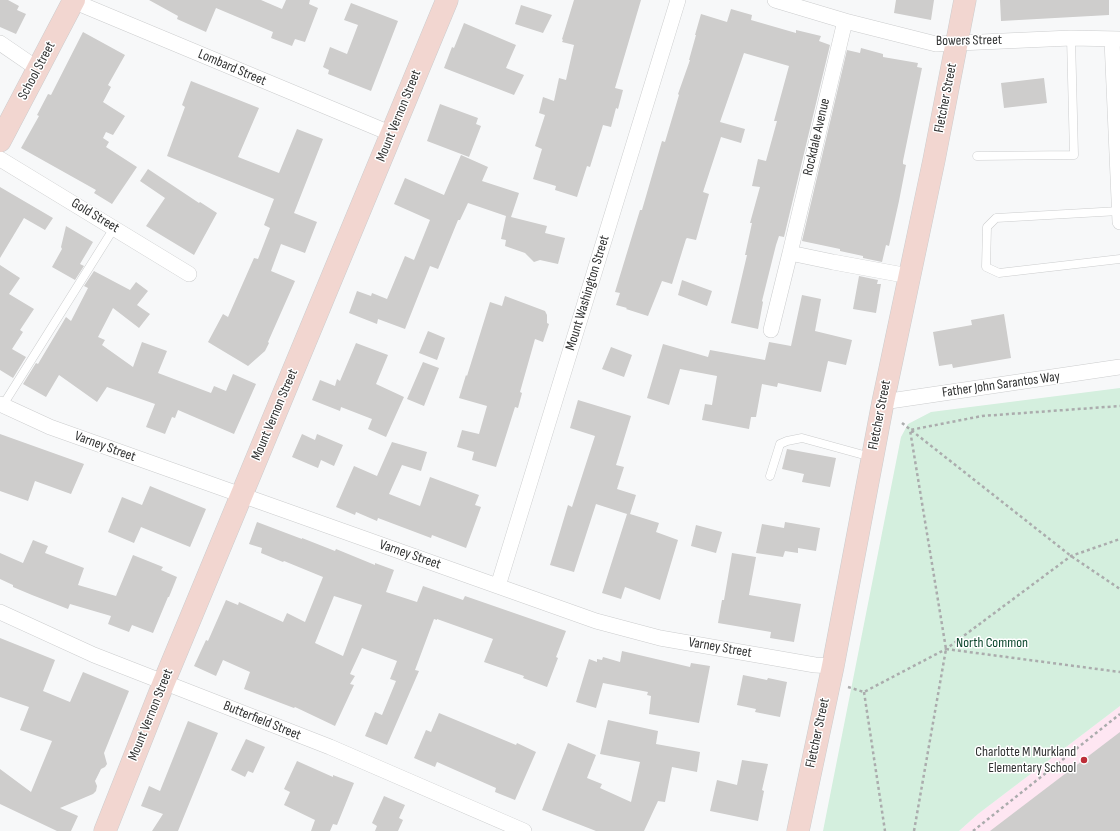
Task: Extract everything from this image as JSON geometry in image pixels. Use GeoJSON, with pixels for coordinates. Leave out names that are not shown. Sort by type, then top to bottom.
{"type":"FeatureCollection","features":[{"type":"Feature","properties":{"kind":"main road","name":"School Street"},"geometry":{"type":"LineString","coordinates":[[0,141],[74,0]]}},
{"type":"Feature","properties":{"kind":"main road","name":"Mount Vernon Street"},"geometry":{"type":"LineString","coordinates":[[105,831],[164,682],[447,0]]}},
{"type":"Feature","properties":{"kind":"main road","name":"Fletcher Street"},"geometry":{"type":"LineString","coordinates":[[798,831],[965,0]]}},
{"type":"Feature","properties":{"kind":"street","name":"Lombard Street"},"geometry":{"type":"LineString","coordinates":[[74,0],[392,134]]}},
{"type":"Feature","properties":{"kind":"street","name":"Mount Washington Street"},"geometry":{"type":"LineString","coordinates":[[498,586],[678,0]]}},
{"type":"Feature","properties":{"kind":"street","name":"Bowers Street"},"geometry":{"type":"LineString","coordinates":[[775,0],[845,21],[936,44],[1071,38],[1116,39]]}},
{"type":"Feature","properties":{"kind":"street","name":"Rockdale Avenue"},"geometry":{"type":"LineString","coordinates":[[771,330],[845,21]]}},
{"type":"Feature","properties":{"kind":"street"},"geometry":{"type":"LineString","coordinates":[[1116,39],[1120,222]]}},
{"type":"Feature","properties":{"kind":"street"},"geometry":{"type":"LineString","coordinates":[[0,43],[38,69]]}},
{"type":"Feature","properties":{"kind":"street","name":"Gold Street"},"geometry":{"type":"LineString","coordinates":[[0,159],[189,274]]}},
{"type":"Feature","properties":{"kind":"street"},"geometry":{"type":"LineString","coordinates":[[790,253],[909,276]]}},
{"type":"Feature","properties":{"kind":"street","name":"Father John Sarantos Way"},"geometry":{"type":"LineString","coordinates":[[883,402],[1120,367]]}},
{"type":"Feature","properties":{"kind":"street","name":"Varney Street"},"geometry":{"type":"LineString","coordinates":[[2,405],[50,427],[596,621],[660,638],[832,666]]}},
{"type":"Feature","properties":{"kind":"street","name":"Butterfield Street"},"geometry":{"type":"LineString","coordinates":[[0,612],[94,655],[330,748],[524,831]]}},
{"type":"Feature","properties":{"kind":"lane"},"geometry":{"type":"LineString","coordinates":[[977,156],[1074,155],[1071,38]]}},
{"type":"Feature","properties":{"kind":"lane"},"geometry":{"type":"LineString","coordinates":[[1120,211],[996,218],[987,227],[986,266],[999,273],[1120,259]]}},
{"type":"Feature","properties":{"kind":"lane"},"geometry":{"type":"LineString","coordinates":[[2,405],[114,228]]}},
{"type":"Feature","properties":{"kind":"lane"},"geometry":{"type":"LineString","coordinates":[[770,476],[780,444],[787,440],[802,438],[872,458]]}},
{"type":"Feature","properties":{"kind":"path"},"geometry":{"type":"LineString","coordinates":[[910,430],[982,416],[1120,406]]}},
{"type":"Feature","properties":{"kind":"path"},"geometry":{"type":"LineString","coordinates":[[902,423],[1071,556],[1120,589]]}},
{"type":"Feature","properties":{"kind":"path"},"geometry":{"type":"LineString","coordinates":[[910,430],[946,649],[914,831]]}},
{"type":"Feature","properties":{"kind":"path"},"geometry":{"type":"LineString","coordinates":[[848,687],[864,692],[946,649],[1071,556],[1120,539]]}},
{"type":"Feature","properties":{"kind":"path"},"geometry":{"type":"LineString","coordinates":[[946,649],[1120,672]]}},
{"type":"Feature","properties":{"kind":"path"},"geometry":{"type":"LineString","coordinates":[[864,692],[884,831]]}},
{"type":"Feature","properties":{"kind":"path"},"geometry":{"type":"LineString","coordinates":[[973,831],[1120,714]]}},
{"type":"Feature","properties":{"kind":"shaded area","name":"Charlotte M Murkland Elementary School"},"geometry":{"type":"Polygon","coordinates":[[[1120,706],[1120,831],[959,831],[978,814],[1120,706]]]}},
{"type":"Feature","properties":{"kind":"green space","name":"North Common"},"geometry":{"type":"Polygon","coordinates":[[[1120,388],[1120,706],[978,814],[959,831],[823,831],[901,437],[908,424],[931,412],[1120,388]]]}},
{"type":"Feature","properties":{"kind":"building"},"geometry":{"type":"Polygon","coordinates":[[[0,0],[8,0],[19,6],[17,10],[26,14],[16,34],[0,27],[0,0]]]}},
{"type":"Feature","properties":{"kind":"building"},"geometry":{"type":"Polygon","coordinates":[[[149,0],[261,0],[282,9],[286,0],[310,0],[309,4],[318,8],[305,42],[295,39],[292,46],[271,38],[273,32],[216,8],[206,32],[177,19],[178,16],[149,0]]]}},
{"type":"Feature","properties":{"kind":"building"},"geometry":{"type":"Polygon","coordinates":[[[574,0],[641,0],[615,88],[623,90],[618,109],[616,108],[611,127],[603,125],[590,167],[587,166],[577,197],[555,190],[556,186],[533,179],[542,149],[535,146],[545,115],[539,113],[543,97],[554,101],[559,78],[566,80],[574,45],[562,42],[562,39],[574,0]]]}},
{"type":"Feature","properties":{"kind":"building"},"geometry":{"type":"Polygon","coordinates":[[[896,0],[934,0],[931,20],[894,13],[896,0]]]}},
{"type":"Feature","properties":{"kind":"building"},"geometry":{"type":"Polygon","coordinates":[[[1000,0],[1109,0],[1109,15],[1001,21],[1000,0]]]}},
{"type":"Feature","properties":{"kind":"building"},"geometry":{"type":"Polygon","coordinates":[[[351,3],[398,21],[371,91],[328,74],[329,70],[323,67],[330,47],[347,54],[358,25],[344,20],[351,3]]]}},
{"type":"Feature","properties":{"kind":"building"},"geometry":{"type":"Polygon","coordinates":[[[521,5],[552,15],[543,33],[515,24],[521,5]]]}},
{"type":"Feature","properties":{"kind":"building"},"geometry":{"type":"Polygon","coordinates":[[[731,9],[752,15],[751,20],[796,33],[796,30],[821,36],[819,41],[830,45],[784,237],[779,236],[776,245],[762,301],[758,329],[731,323],[747,255],[745,255],[752,223],[750,223],[760,187],[752,186],[758,159],[766,161],[777,121],[774,121],[789,66],[744,53],[720,122],[745,129],[741,143],[721,137],[703,192],[709,194],[696,240],[686,239],[672,284],[662,281],[648,316],[616,305],[620,293],[615,292],[640,210],[642,210],[662,141],[665,142],[679,95],[678,94],[690,60],[701,14],[727,22],[731,9]]]}},
{"type":"Feature","properties":{"kind":"building"},"geometry":{"type":"Polygon","coordinates":[[[464,23],[516,45],[506,68],[524,75],[514,95],[444,68],[452,47],[454,48],[464,23]]]}},
{"type":"Feature","properties":{"kind":"building"},"geometry":{"type":"Polygon","coordinates":[[[83,32],[125,55],[108,85],[111,87],[103,102],[125,116],[113,135],[106,132],[103,138],[109,142],[106,147],[137,167],[112,204],[94,193],[96,190],[21,148],[39,116],[37,115],[48,94],[51,95],[83,32]]]}},
{"type":"Feature","properties":{"kind":"building"},"geometry":{"type":"Polygon","coordinates":[[[861,48],[883,54],[883,57],[918,63],[917,67],[922,68],[903,161],[903,164],[906,165],[899,201],[889,246],[886,245],[882,262],[840,251],[840,249],[802,241],[847,50],[860,53],[861,48]]]}},
{"type":"Feature","properties":{"kind":"building"},"geometry":{"type":"Polygon","coordinates":[[[1044,78],[1047,103],[1004,108],[1001,83],[1044,78]]]}},
{"type":"Feature","properties":{"kind":"building"},"geometry":{"type":"Polygon","coordinates":[[[191,81],[259,108],[238,157],[279,173],[297,129],[323,139],[294,213],[317,222],[305,253],[281,244],[271,271],[295,281],[265,351],[248,366],[208,342],[223,314],[228,317],[254,258],[258,259],[270,228],[264,225],[274,199],[167,156],[185,107],[182,105],[191,81]]]}},
{"type":"Feature","properties":{"kind":"building"},"geometry":{"type":"Polygon","coordinates":[[[440,104],[478,118],[476,124],[481,126],[469,157],[427,141],[440,104]]]}},
{"type":"Feature","properties":{"kind":"building"},"geometry":{"type":"Polygon","coordinates":[[[461,155],[488,167],[482,181],[519,193],[511,217],[547,226],[545,233],[565,238],[558,264],[540,260],[534,262],[525,253],[505,246],[506,240],[501,239],[506,216],[468,203],[460,220],[458,220],[438,269],[430,266],[405,329],[378,319],[377,324],[349,313],[357,291],[371,296],[372,293],[387,299],[405,256],[414,260],[430,220],[394,204],[405,178],[444,195],[461,155]]]}},
{"type":"Feature","properties":{"kind":"building"},"geometry":{"type":"Polygon","coordinates":[[[148,169],[199,203],[200,202],[217,213],[194,255],[146,226],[165,198],[140,181],[148,169]]]}},
{"type":"Feature","properties":{"kind":"building"},"geometry":{"type":"Polygon","coordinates":[[[0,187],[53,218],[45,230],[24,218],[0,258],[0,187]]]}},
{"type":"Feature","properties":{"kind":"building"},"geometry":{"type":"Polygon","coordinates":[[[66,226],[93,242],[80,264],[84,266],[75,280],[52,267],[62,249],[61,247],[66,226]]]}},
{"type":"Feature","properties":{"kind":"building"},"geometry":{"type":"Polygon","coordinates":[[[0,265],[20,278],[9,294],[34,309],[20,330],[23,332],[12,349],[26,357],[13,378],[0,370],[0,265]]]}},
{"type":"Feature","properties":{"kind":"building"},"geometry":{"type":"Polygon","coordinates":[[[94,271],[130,290],[136,282],[148,291],[137,305],[150,314],[139,328],[113,308],[98,337],[105,340],[102,345],[133,367],[142,342],[167,351],[158,373],[211,393],[214,386],[226,391],[233,374],[256,384],[234,434],[178,410],[175,418],[172,417],[165,434],[146,427],[155,404],[107,387],[97,402],[59,375],[46,397],[23,384],[36,363],[38,364],[66,317],[71,321],[88,288],[84,286],[94,271]]]}},
{"type":"Feature","properties":{"kind":"building"},"geometry":{"type":"Polygon","coordinates":[[[859,276],[878,280],[877,284],[881,284],[876,313],[853,309],[859,276]]]}},
{"type":"Feature","properties":{"kind":"building"},"geometry":{"type":"Polygon","coordinates":[[[682,280],[712,291],[707,306],[678,295],[682,280]]]}},
{"type":"Feature","properties":{"kind":"building"},"geometry":{"type":"Polygon","coordinates":[[[802,295],[821,299],[815,331],[852,340],[846,365],[828,361],[821,392],[778,383],[777,387],[762,384],[756,417],[751,417],[749,429],[702,420],[705,404],[712,405],[717,376],[680,369],[669,405],[647,398],[663,344],[708,357],[710,350],[765,360],[769,342],[791,346],[802,295]]]}},
{"type":"Feature","properties":{"kind":"building"},"geometry":{"type":"Polygon","coordinates":[[[505,296],[545,311],[547,315],[547,323],[549,324],[543,342],[535,339],[520,392],[522,393],[518,408],[515,407],[496,467],[472,460],[474,452],[457,447],[462,430],[479,434],[487,406],[459,398],[490,302],[502,306],[505,296]]]}},
{"type":"Feature","properties":{"kind":"building"},"geometry":{"type":"Polygon","coordinates":[[[1004,314],[1011,358],[953,368],[952,364],[939,366],[933,332],[972,325],[971,320],[1004,314]]]}},
{"type":"Feature","properties":{"kind":"building"},"geometry":{"type":"Polygon","coordinates":[[[428,331],[445,338],[437,360],[419,353],[428,331]]]}},
{"type":"Feature","properties":{"kind":"building"},"geometry":{"type":"Polygon","coordinates":[[[356,343],[388,355],[376,384],[404,397],[386,437],[368,429],[372,419],[341,407],[340,411],[312,400],[320,380],[335,386],[337,379],[340,381],[356,343]]]}},
{"type":"Feature","properties":{"kind":"building"},"geometry":{"type":"Polygon","coordinates":[[[611,347],[632,355],[624,377],[602,369],[611,347]]]}},
{"type":"Feature","properties":{"kind":"building"},"geometry":{"type":"Polygon","coordinates":[[[423,362],[439,368],[424,406],[407,399],[423,362]]]}},
{"type":"Feature","properties":{"kind":"building"},"geometry":{"type":"Polygon","coordinates":[[[578,400],[631,416],[616,465],[624,467],[617,489],[636,495],[630,514],[659,523],[656,532],[678,540],[660,600],[625,587],[621,599],[602,593],[627,514],[596,504],[574,572],[550,565],[568,505],[572,507],[595,436],[570,428],[578,400]]]}},
{"type":"Feature","properties":{"kind":"building"},"geometry":{"type":"Polygon","coordinates":[[[0,434],[84,464],[71,494],[35,481],[28,501],[0,491],[0,434]]]}},
{"type":"Feature","properties":{"kind":"building"},"geometry":{"type":"Polygon","coordinates":[[[302,434],[315,440],[317,434],[343,445],[334,466],[321,460],[318,468],[292,457],[302,434]]]}},
{"type":"Feature","properties":{"kind":"building"},"geometry":{"type":"Polygon","coordinates":[[[392,442],[427,452],[421,471],[402,465],[389,494],[420,506],[430,477],[479,495],[475,505],[481,507],[466,548],[432,535],[431,538],[378,518],[377,521],[356,512],[355,515],[336,507],[354,466],[377,476],[392,442]]]}},
{"type":"Feature","properties":{"kind":"building"},"geometry":{"type":"Polygon","coordinates":[[[787,449],[836,458],[830,487],[802,482],[804,474],[782,469],[787,449]]]}},
{"type":"Feature","properties":{"kind":"building"},"geometry":{"type":"Polygon","coordinates":[[[150,486],[206,509],[190,547],[141,527],[134,543],[108,532],[122,497],[142,505],[150,486]]]}},
{"type":"Feature","properties":{"kind":"building"},"geometry":{"type":"Polygon","coordinates":[[[257,522],[335,551],[336,549],[375,565],[375,563],[394,570],[386,592],[417,602],[423,586],[463,600],[465,596],[566,631],[547,687],[523,678],[524,676],[484,662],[493,639],[434,619],[415,670],[419,671],[387,745],[365,736],[375,712],[382,715],[396,681],[390,679],[397,661],[362,648],[350,674],[355,676],[350,684],[354,685],[335,726],[295,707],[294,708],[244,689],[250,672],[223,660],[216,676],[194,666],[206,640],[208,641],[226,600],[238,605],[239,602],[283,622],[287,613],[305,622],[323,577],[261,553],[262,548],[249,544],[257,522]],[[334,596],[315,643],[343,656],[362,605],[334,596]]]}},
{"type":"Feature","properties":{"kind":"building"},"geometry":{"type":"Polygon","coordinates":[[[785,522],[820,528],[816,551],[798,548],[798,553],[785,551],[783,557],[756,553],[762,524],[784,528],[785,522]]]}},
{"type":"Feature","properties":{"kind":"building"},"geometry":{"type":"Polygon","coordinates":[[[696,525],[722,532],[716,553],[691,546],[696,525]]]}},
{"type":"Feature","properties":{"kind":"building"},"geometry":{"type":"Polygon","coordinates":[[[33,540],[48,546],[45,553],[84,568],[78,585],[116,596],[133,555],[163,567],[161,570],[177,577],[153,633],[132,625],[129,632],[108,624],[111,616],[70,604],[68,609],[13,587],[13,585],[0,579],[0,553],[23,563],[33,540]]]}},
{"type":"Feature","properties":{"kind":"building"},"geometry":{"type":"Polygon","coordinates":[[[732,553],[756,557],[749,595],[801,604],[794,642],[770,638],[771,632],[718,623],[722,600],[724,600],[732,553]]]}},
{"type":"Feature","properties":{"kind":"building"},"geometry":{"type":"Polygon","coordinates":[[[0,638],[55,660],[43,691],[70,702],[83,672],[129,691],[104,753],[107,764],[101,769],[95,781],[97,786],[96,791],[93,794],[60,808],[78,816],[71,831],[57,831],[0,804],[0,769],[31,792],[52,741],[20,730],[29,707],[0,697],[0,638]]]}},
{"type":"Feature","properties":{"kind":"building"},"geometry":{"type":"Polygon","coordinates":[[[622,651],[690,667],[691,663],[710,666],[699,723],[649,714],[651,696],[647,695],[648,692],[603,683],[596,708],[576,702],[589,659],[597,662],[597,659],[602,660],[603,657],[620,662],[622,651]]]}},
{"type":"Feature","properties":{"kind":"building"},"geometry":{"type":"Polygon","coordinates":[[[743,675],[787,682],[780,717],[755,712],[756,709],[737,705],[743,675]]]}},
{"type":"Feature","properties":{"kind":"building"},"geometry":{"type":"Polygon","coordinates":[[[439,713],[516,745],[517,743],[536,752],[515,800],[495,792],[496,788],[437,762],[435,767],[414,758],[426,730],[431,732],[439,713]]]}},
{"type":"Feature","properties":{"kind":"building"},"geometry":{"type":"Polygon","coordinates":[[[608,720],[658,731],[656,744],[700,752],[697,772],[672,767],[665,802],[658,801],[644,831],[596,831],[542,810],[568,743],[596,755],[587,778],[602,784],[600,788],[631,802],[640,762],[600,754],[608,720]]]}},
{"type":"Feature","properties":{"kind":"building"},"geometry":{"type":"Polygon","coordinates":[[[188,721],[218,733],[178,831],[152,831],[163,814],[141,806],[149,786],[160,791],[188,721]]]}},
{"type":"Feature","properties":{"kind":"building","name":"Charlotte M Murkland Elementary School"},"geometry":{"type":"Polygon","coordinates":[[[1120,732],[1120,831],[990,831],[1120,732]]]}},
{"type":"Feature","properties":{"kind":"building"},"geometry":{"type":"Polygon","coordinates":[[[246,739],[265,747],[253,773],[248,771],[245,777],[231,770],[246,739]]]}},
{"type":"Feature","properties":{"kind":"building"},"geometry":{"type":"Polygon","coordinates":[[[742,760],[768,764],[762,790],[764,791],[758,821],[710,811],[717,780],[737,785],[742,760]]]}},
{"type":"Feature","properties":{"kind":"building"},"geometry":{"type":"Polygon","coordinates":[[[297,761],[333,777],[333,775],[354,783],[337,825],[333,824],[330,831],[311,831],[315,820],[284,805],[290,792],[284,789],[297,761]]]}},
{"type":"Feature","properties":{"kind":"building"},"geometry":{"type":"Polygon","coordinates":[[[384,796],[405,805],[399,818],[403,820],[398,831],[375,831],[377,826],[372,823],[384,796]]]}},
{"type":"Feature","properties":{"kind":"place","name":"Charlotte M Murkland Elementary School"},"geometry":{"type":"Point","coordinates":[1084,760]}}]}
